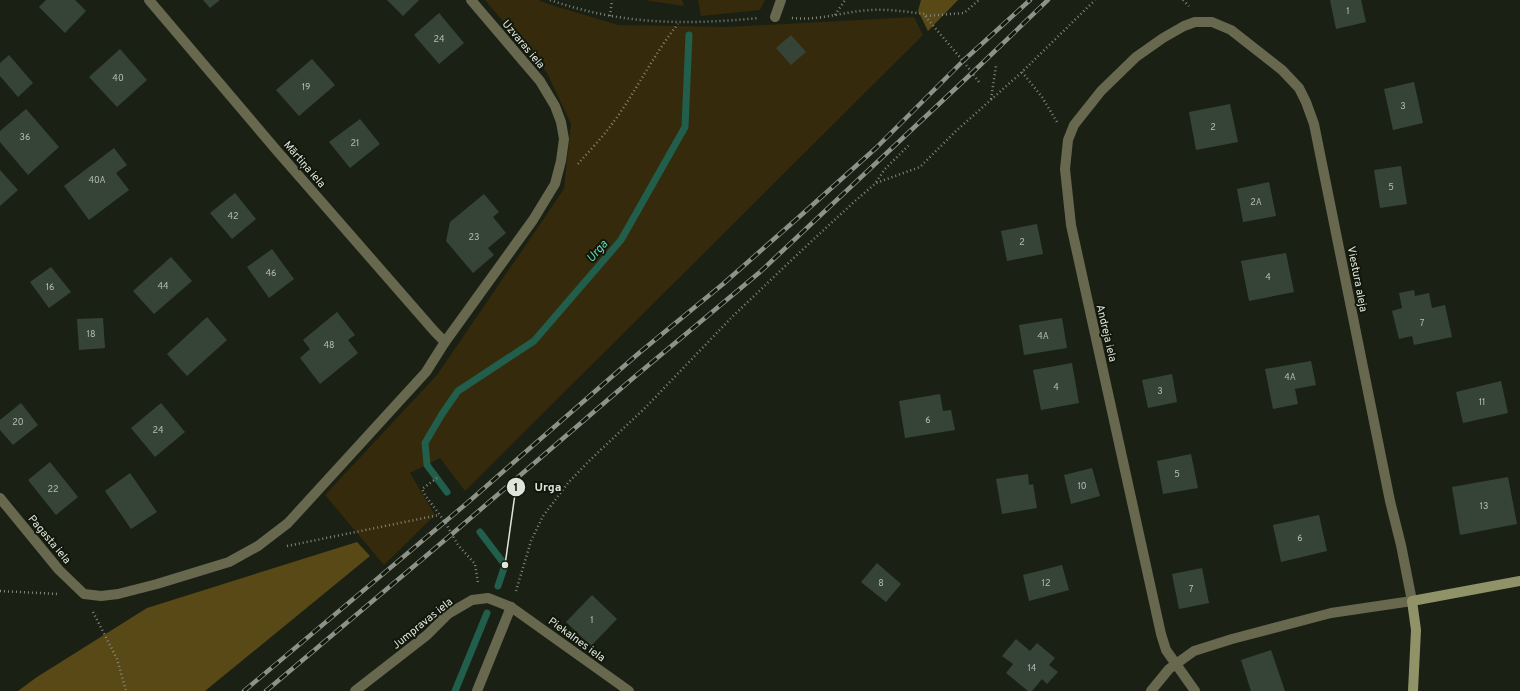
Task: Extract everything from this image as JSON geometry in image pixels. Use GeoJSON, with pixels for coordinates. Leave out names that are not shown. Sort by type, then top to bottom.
{"type":"FeatureCollection","features":[{"type":"Feature","properties":{"kind":"street","name":"Mārtiņa iela"},"geometry":{"type":"LineString","coordinates":[[150,0],[282,157],[445,342]]}},
{"type":"Feature","properties":{"kind":"street","name":"Uzvaras iela"},"geometry":{"type":"LineString","coordinates":[[84,594],[101,596],[118,594],[229,562],[258,546],[288,523],[426,372],[445,342],[533,220],[555,184],[561,161],[564,139],[561,122],[540,81],[471,0]]}},
{"type":"Feature","properties":{"kind":"street"},"geometry":{"type":"LineString","coordinates":[[775,17],[781,0]]}},
{"type":"Feature","properties":{"kind":"street","name":"Andreja iela"},"geometry":{"type":"LineString","coordinates":[[1195,22],[1162,38],[1136,57],[1101,91],[1074,125],[1068,140],[1065,169],[1071,225],[1152,597],[1166,650],[1195,691]]}},
{"type":"Feature","properties":{"kind":"street","name":"Viestura aleja"},"geometry":{"type":"LineString","coordinates":[[1195,22],[1212,22],[1231,30],[1282,70],[1299,88],[1306,102],[1314,124],[1390,501],[1401,545],[1412,601]]}},
{"type":"Feature","properties":{"kind":"street","name":"Pagasta iela"},"geometry":{"type":"LineString","coordinates":[[0,498],[60,570],[84,594]]}},
{"type":"Feature","properties":{"kind":"street"},"geometry":{"type":"LineString","coordinates":[[1151,691],[1169,669],[1194,651],[1247,635],[1331,613],[1412,601],[1520,581]]}},
{"type":"Feature","properties":{"kind":"street","name":"Jumpravas iela"},"geometry":{"type":"LineString","coordinates":[[355,691],[427,635],[448,614],[472,600],[488,598],[511,607]]}},
{"type":"Feature","properties":{"kind":"street"},"geometry":{"type":"LineString","coordinates":[[1412,601],[1416,630],[1413,691]]}},
{"type":"Feature","properties":{"kind":"street"},"geometry":{"type":"LineString","coordinates":[[477,691],[511,607]]}},
{"type":"Feature","properties":{"kind":"street","name":"Piekalnes iela"},"geometry":{"type":"LineString","coordinates":[[511,607],[629,691]]}},
{"type":"Feature","properties":{"kind":"path"},"geometry":{"type":"LineString","coordinates":[[550,0],[567,6],[632,20],[678,23],[706,22]]}},
{"type":"Feature","properties":{"kind":"path"},"geometry":{"type":"LineString","coordinates":[[610,16],[612,0]]}},
{"type":"Feature","properties":{"kind":"path"},"geometry":{"type":"LineString","coordinates":[[845,0],[835,15],[872,10],[925,14],[925,16],[979,82]]}},
{"type":"Feature","properties":{"kind":"path"},"geometry":{"type":"LineString","coordinates":[[925,16],[964,13],[979,0]]}},
{"type":"Feature","properties":{"kind":"path"},"geometry":{"type":"LineString","coordinates":[[876,183],[920,167],[991,99],[1022,72],[1095,0]]}},
{"type":"Feature","properties":{"kind":"path"},"geometry":{"type":"LineString","coordinates":[[555,184],[575,168],[612,125],[653,62],[665,40],[678,23]]}},
{"type":"Feature","properties":{"kind":"path"},"geometry":{"type":"LineString","coordinates":[[991,99],[996,66]]}},
{"type":"Feature","properties":{"kind":"path"},"geometry":{"type":"LineString","coordinates":[[1022,72],[1042,97],[1068,140]]}},
{"type":"Feature","properties":{"kind":"path"},"geometry":{"type":"LineString","coordinates":[[511,607],[531,541],[543,516],[568,483],[646,407],[732,317],[801,251],[876,183],[885,169],[909,145]]}},
{"type":"Feature","properties":{"kind":"path"},"geometry":{"type":"LineString","coordinates":[[437,478],[422,489],[425,496],[458,545],[475,564]]}},
{"type":"Feature","properties":{"kind":"path"},"geometry":{"type":"LineString","coordinates":[[258,546],[273,548],[439,515]]}},
{"type":"Feature","properties":{"kind":"path"},"geometry":{"type":"LineString","coordinates":[[0,591],[84,594],[117,659],[126,691]]}},
{"type":"Feature","properties":{"kind":"shaded area"},"geometry":{"type":"Polygon","coordinates":[[[485,0],[538,0],[618,25],[727,27],[914,17],[923,35],[465,491],[440,458],[410,473],[435,515],[384,565],[325,495],[437,375],[564,189],[571,124],[547,73],[485,0]]]}},
{"type":"Feature","properties":{"kind":"shaded area"},"geometry":{"type":"Polygon","coordinates":[[[644,0],[682,0],[684,6],[644,0]]]}},
{"type":"Feature","properties":{"kind":"shaded area"},"geometry":{"type":"Polygon","coordinates":[[[698,0],[765,0],[760,10],[701,16],[698,0]]]}},
{"type":"Feature","properties":{"kind":"shaded area"},"geometry":{"type":"Polygon","coordinates":[[[921,0],[958,0],[928,31],[918,11],[921,0]]]}},
{"type":"Feature","properties":{"kind":"shaded area"},"geometry":{"type":"Polygon","coordinates":[[[357,542],[370,556],[205,691],[18,691],[37,677],[147,608],[357,542]]]}},
{"type":"Feature","properties":{"kind":"building"},"geometry":{"type":"Polygon","coordinates":[[[46,0],[75,0],[86,11],[65,33],[39,7],[46,0]]]}},
{"type":"Feature","properties":{"kind":"building"},"geometry":{"type":"Polygon","coordinates":[[[203,0],[220,0],[210,8],[203,0]]]}},
{"type":"Feature","properties":{"kind":"building"},"geometry":{"type":"Polygon","coordinates":[[[387,0],[419,0],[403,16],[387,0]]]}},
{"type":"Feature","properties":{"kind":"building"},"geometry":{"type":"Polygon","coordinates":[[[1330,0],[1361,0],[1366,22],[1336,29],[1330,0]]]}},
{"type":"Feature","properties":{"kind":"building"},"geometry":{"type":"Polygon","coordinates":[[[439,13],[464,43],[439,64],[414,35],[439,13]]]}},
{"type":"Feature","properties":{"kind":"building"},"geometry":{"type":"Polygon","coordinates":[[[791,35],[806,52],[791,65],[776,48],[791,35]]]}},
{"type":"Feature","properties":{"kind":"building"},"geometry":{"type":"Polygon","coordinates":[[[120,49],[147,80],[117,107],[89,77],[120,49]]]}},
{"type":"Feature","properties":{"kind":"building"},"geometry":{"type":"Polygon","coordinates":[[[9,55],[33,83],[18,97],[0,76],[0,63],[9,55]]]}},
{"type":"Feature","properties":{"kind":"building"},"geometry":{"type":"Polygon","coordinates":[[[312,59],[335,85],[299,116],[276,90],[312,59]]]}},
{"type":"Feature","properties":{"kind":"building"},"geometry":{"type":"Polygon","coordinates":[[[1414,82],[1423,123],[1393,130],[1384,89],[1414,82]]]}},
{"type":"Feature","properties":{"kind":"building"},"geometry":{"type":"Polygon","coordinates":[[[1230,104],[1238,142],[1196,150],[1189,112],[1230,104]]]}},
{"type":"Feature","properties":{"kind":"building"},"geometry":{"type":"Polygon","coordinates":[[[26,109],[59,147],[28,175],[0,142],[0,131],[26,109]]]}},
{"type":"Feature","properties":{"kind":"building"},"geometry":{"type":"Polygon","coordinates":[[[360,119],[380,144],[350,168],[329,142],[360,119]]]}},
{"type":"Feature","properties":{"kind":"building"},"geometry":{"type":"Polygon","coordinates":[[[114,148],[127,165],[116,173],[129,190],[89,220],[64,186],[114,148]]]}},
{"type":"Feature","properties":{"kind":"building"},"geometry":{"type":"Polygon","coordinates":[[[1401,166],[1407,204],[1380,208],[1374,170],[1401,166]]]}},
{"type":"Feature","properties":{"kind":"building"},"geometry":{"type":"Polygon","coordinates":[[[0,170],[18,190],[0,206],[0,170]]]}},
{"type":"Feature","properties":{"kind":"building"},"geometry":{"type":"Polygon","coordinates":[[[1269,182],[1276,216],[1243,222],[1237,189],[1269,182]]]}},
{"type":"Feature","properties":{"kind":"building"},"geometry":{"type":"Polygon","coordinates":[[[235,193],[256,219],[232,239],[210,213],[235,193]]]}},
{"type":"Feature","properties":{"kind":"building"},"geometry":{"type":"Polygon","coordinates":[[[484,194],[499,212],[493,217],[506,233],[488,248],[494,255],[473,273],[446,241],[450,222],[484,194]]]}},
{"type":"Feature","properties":{"kind":"building"},"geometry":{"type":"Polygon","coordinates":[[[1037,224],[1043,254],[1007,261],[1001,231],[1037,224]]]}},
{"type":"Feature","properties":{"kind":"building"},"geometry":{"type":"Polygon","coordinates":[[[272,249],[294,279],[269,298],[247,267],[272,249]]]}},
{"type":"Feature","properties":{"kind":"building"},"geometry":{"type":"Polygon","coordinates":[[[1286,253],[1294,292],[1249,301],[1241,261],[1286,253]]]}},
{"type":"Feature","properties":{"kind":"building"},"geometry":{"type":"Polygon","coordinates":[[[171,257],[192,281],[154,314],[133,291],[171,257]]]}},
{"type":"Feature","properties":{"kind":"building"},"geometry":{"type":"Polygon","coordinates":[[[51,267],[71,292],[49,308],[30,282],[51,267]]]}},
{"type":"Feature","properties":{"kind":"building"},"geometry":{"type":"Polygon","coordinates":[[[1414,290],[1415,296],[1429,293],[1432,308],[1445,305],[1452,337],[1414,345],[1412,336],[1399,339],[1392,311],[1402,308],[1399,293],[1414,290]]]}},
{"type":"Feature","properties":{"kind":"building"},"geometry":{"type":"Polygon","coordinates":[[[337,312],[355,335],[348,340],[358,353],[320,384],[300,358],[310,349],[303,340],[337,312]]]}},
{"type":"Feature","properties":{"kind":"building"},"geometry":{"type":"Polygon","coordinates":[[[207,317],[227,340],[187,376],[167,354],[207,317]]]}},
{"type":"Feature","properties":{"kind":"building"},"geometry":{"type":"Polygon","coordinates":[[[103,318],[105,348],[79,350],[77,319],[103,318]]]}},
{"type":"Feature","properties":{"kind":"building"},"geometry":{"type":"Polygon","coordinates":[[[1062,318],[1067,348],[1024,355],[1019,325],[1062,318]]]}},
{"type":"Feature","properties":{"kind":"building"},"geometry":{"type":"Polygon","coordinates":[[[1311,361],[1316,385],[1295,389],[1298,404],[1273,409],[1265,369],[1311,361]]]}},
{"type":"Feature","properties":{"kind":"building"},"geometry":{"type":"Polygon","coordinates":[[[1072,363],[1079,403],[1041,410],[1033,370],[1072,363]]]}},
{"type":"Feature","properties":{"kind":"building"},"geometry":{"type":"Polygon","coordinates":[[[1172,374],[1177,402],[1148,408],[1142,380],[1172,374]]]}},
{"type":"Feature","properties":{"kind":"building"},"geometry":{"type":"Polygon","coordinates":[[[1501,381],[1508,413],[1463,423],[1456,392],[1501,381]]]}},
{"type":"Feature","properties":{"kind":"building"},"geometry":{"type":"Polygon","coordinates":[[[940,394],[943,411],[951,410],[955,430],[905,438],[899,401],[940,394]]]}},
{"type":"Feature","properties":{"kind":"building"},"geometry":{"type":"Polygon","coordinates":[[[21,403],[38,425],[13,445],[0,430],[0,420],[21,403]]]}},
{"type":"Feature","properties":{"kind":"building"},"geometry":{"type":"Polygon","coordinates":[[[161,403],[185,432],[155,457],[131,428],[161,403]]]}},
{"type":"Feature","properties":{"kind":"building"},"geometry":{"type":"Polygon","coordinates":[[[1191,454],[1198,488],[1163,494],[1157,461],[1191,454]]]}},
{"type":"Feature","properties":{"kind":"building"},"geometry":{"type":"Polygon","coordinates":[[[50,462],[78,497],[56,515],[28,480],[50,462]]]}},
{"type":"Feature","properties":{"kind":"building"},"geometry":{"type":"Polygon","coordinates":[[[1092,468],[1100,496],[1071,504],[1064,475],[1092,468]]]}},
{"type":"Feature","properties":{"kind":"building"},"geometry":{"type":"Polygon","coordinates":[[[130,473],[157,512],[131,529],[105,491],[130,473]]]}},
{"type":"Feature","properties":{"kind":"building"},"geometry":{"type":"Polygon","coordinates":[[[1028,474],[1029,485],[1033,484],[1037,508],[1002,514],[996,479],[1028,474]]]}},
{"type":"Feature","properties":{"kind":"building"},"geometry":{"type":"Polygon","coordinates":[[[1508,477],[1517,524],[1460,535],[1452,487],[1508,477]]]}},
{"type":"Feature","properties":{"kind":"building"},"geometry":{"type":"Polygon","coordinates":[[[1319,515],[1327,551],[1281,562],[1273,525],[1319,515]]]}},
{"type":"Feature","properties":{"kind":"building"},"geometry":{"type":"Polygon","coordinates":[[[877,563],[901,584],[886,602],[861,582],[877,563]]]}},
{"type":"Feature","properties":{"kind":"building"},"geometry":{"type":"Polygon","coordinates":[[[1062,565],[1069,590],[1029,601],[1023,575],[1062,565]]]}},
{"type":"Feature","properties":{"kind":"building"},"geometry":{"type":"Polygon","coordinates":[[[1202,568],[1209,603],[1179,609],[1172,574],[1202,568]]]}},
{"type":"Feature","properties":{"kind":"building"},"geometry":{"type":"Polygon","coordinates":[[[592,595],[617,619],[591,646],[566,622],[592,595]]]}},
{"type":"Feature","properties":{"kind":"building"},"geometry":{"type":"Polygon","coordinates":[[[1016,639],[1030,651],[1037,643],[1055,658],[1049,665],[1058,672],[1047,684],[1042,679],[1032,691],[1028,691],[1006,673],[1013,664],[1002,656],[1016,639]]]}},
{"type":"Feature","properties":{"kind":"building"},"geometry":{"type":"Polygon","coordinates":[[[1271,650],[1285,691],[1251,691],[1241,660],[1271,650]]]}},
{"type":"Feature","properties":{"kind":"waterway","name":"Urga"},"geometry":{"type":"LineString","coordinates":[[447,492],[427,465],[425,443],[458,391],[534,341],[621,240],[685,127],[689,35]]}},
{"type":"Feature","properties":{"kind":"waterway","name":"Urga"},"geometry":{"type":"LineString","coordinates":[[480,532],[505,565],[498,586]]}},
{"type":"Feature","properties":{"kind":"waterway","name":"Urga"},"geometry":{"type":"LineString","coordinates":[[455,691],[487,613]]}},
{"type":"Feature","properties":{"kind":"railway"},"geometry":{"type":"LineString","coordinates":[[244,691],[466,504],[639,353],[723,284],[876,148],[963,61],[1030,0]]}},
{"type":"Feature","properties":{"kind":"railway"},"geometry":{"type":"LineString","coordinates":[[266,691],[760,272],[1048,0]]}},
{"type":"Feature","properties":{"kind":"place","name":"Urga"},"geometry":{"type":"Point","coordinates":[505,565]}}]}
